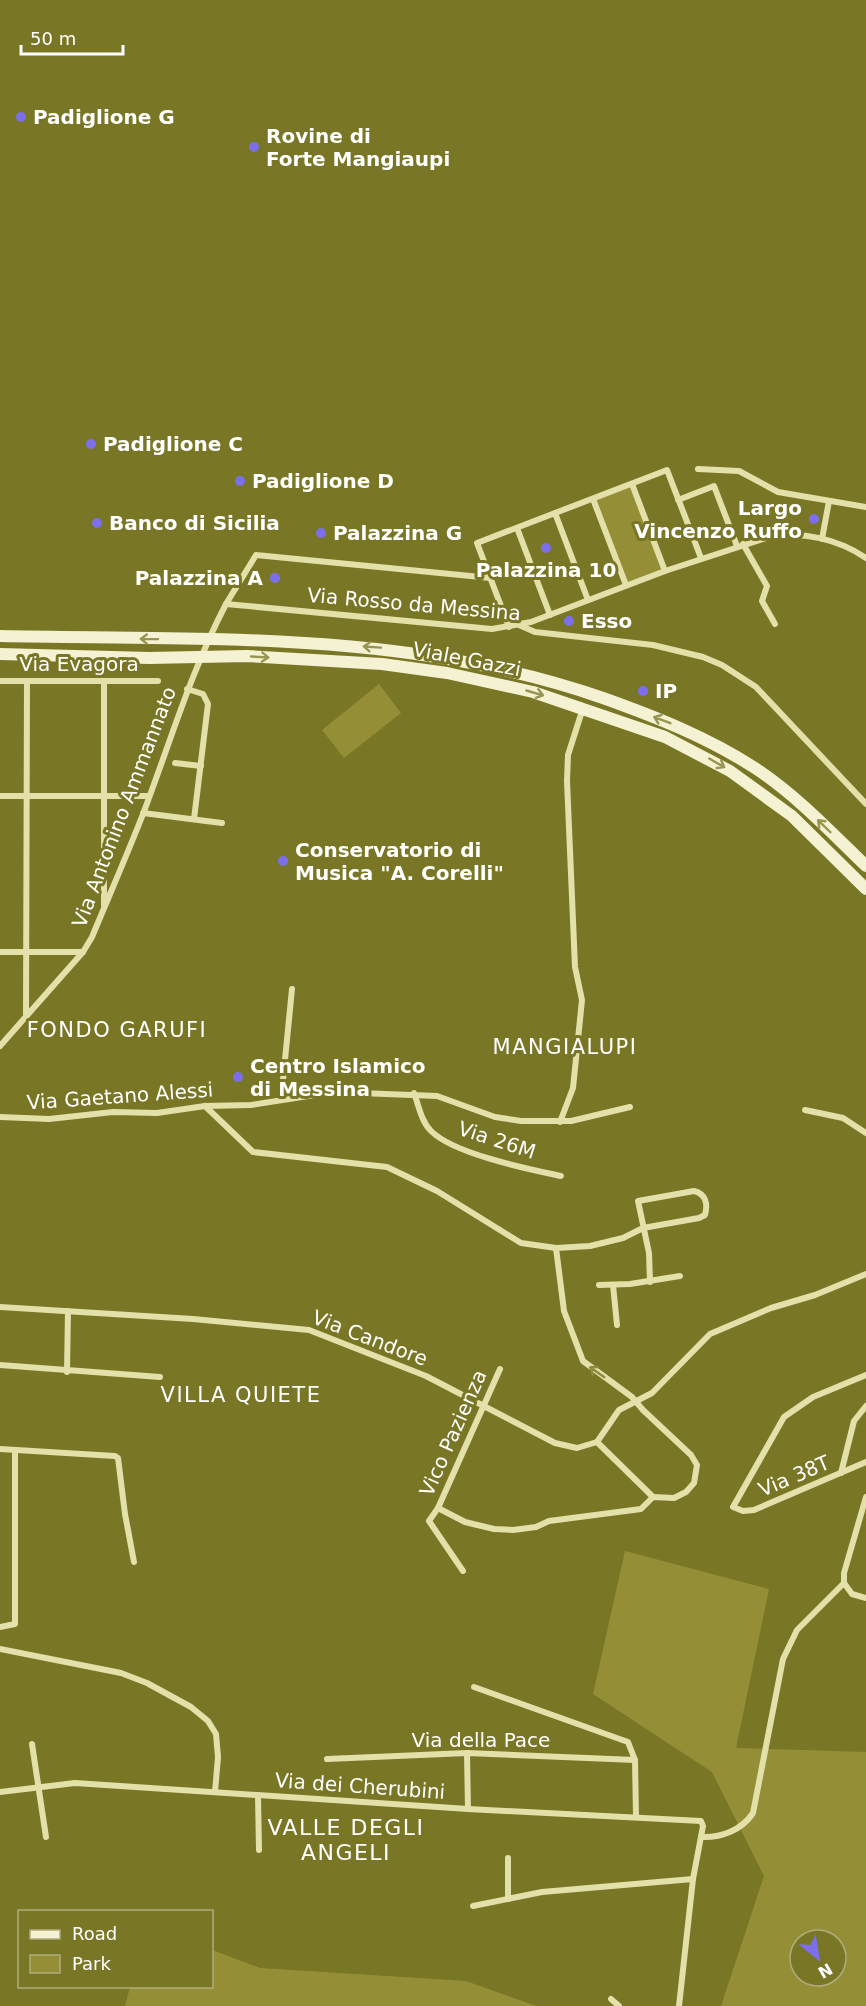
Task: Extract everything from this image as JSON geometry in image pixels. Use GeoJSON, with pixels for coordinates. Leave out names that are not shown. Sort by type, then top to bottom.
{"type":"FeatureCollection","features":[{"type":"Feature","properties":{"kind":"main road","name":"Viale Gazzi"},"geometry":{"type":"LineString","coordinates":[[0,636],[248,639],[416,652],[503,669],[587,692],[672,723],[738,758],[802,805],[866,866]]}},
{"type":"Feature","properties":{"kind":"main road","name":"Viale Gazzi"},"geometry":{"type":"LineString","coordinates":[[0,654],[247,656],[414,668],[489,681],[583,707],[665,737],[730,771],[792,816],[866,889]]}},
{"type":"Feature","properties":{"kind":"street"},"geometry":{"type":"LineString","coordinates":[[698,469],[739,471],[778,492],[866,507]]}},
{"type":"Feature","properties":{"kind":"street"},"geometry":{"type":"LineString","coordinates":[[509,627],[477,543],[667,470],[701,558]]}},
{"type":"Feature","properties":{"kind":"street"},"geometry":{"type":"LineString","coordinates":[[632,484],[665,571]]}},
{"type":"Feature","properties":{"kind":"street"},"geometry":{"type":"LineString","coordinates":[[678,500],[714,486],[740,545],[767,585],[762,601],[775,624]]}},
{"type":"Feature","properties":{"kind":"street"},"geometry":{"type":"LineString","coordinates":[[593,499],[626,585]]}},
{"type":"Feature","properties":{"kind":"street"},"geometry":{"type":"LineString","coordinates":[[822,539],[829,501]]}},
{"type":"Feature","properties":{"kind":"street"},"geometry":{"type":"LineString","coordinates":[[555,513],[588,600]]}},
{"type":"Feature","properties":{"kind":"street"},"geometry":{"type":"LineString","coordinates":[[517,528],[550,615]]}},
{"type":"Feature","properties":{"kind":"street"},"geometry":{"type":"LineString","coordinates":[[519,625],[701,558],[740,545],[786,534],[822,539],[853,550],[866,558]]}},
{"type":"Feature","properties":{"kind":"street"},"geometry":{"type":"LineString","coordinates":[[208,639],[256,555],[491,578]]}},
{"type":"Feature","properties":{"kind":"street","name":"Via Rosso da Messina"},"geometry":{"type":"LineString","coordinates":[[226,604],[492,629],[519,625],[535,632],[653,645],[704,657],[730,669],[756,687],[866,804]]}},
{"type":"Feature","properties":{"kind":"street","name":"Via Antonino Ammannato"},"geometry":{"type":"LineString","coordinates":[[0,1046],[83,952],[104,910],[143,813],[187,689],[208,639]]}},
{"type":"Feature","properties":{"kind":"street","name":"Via Evagora"},"geometry":{"type":"LineString","coordinates":[[0,681],[158,681]]}},
{"type":"Feature","properties":{"kind":"street"},"geometry":{"type":"LineString","coordinates":[[26,1016],[27,681]]}},
{"type":"Feature","properties":{"kind":"street"},"geometry":{"type":"LineString","coordinates":[[104,681],[104,910]]}},
{"type":"Feature","properties":{"kind":"street"},"geometry":{"type":"LineString","coordinates":[[187,689],[203,694],[208,704],[194,819]]}},
{"type":"Feature","properties":{"kind":"street"},"geometry":{"type":"LineString","coordinates":[[560,1122],[573,1088],[582,1000],[575,967],[567,781],[568,755],[583,707]]}},
{"type":"Feature","properties":{"kind":"street"},"geometry":{"type":"LineString","coordinates":[[175,763],[201,766]]}},
{"type":"Feature","properties":{"kind":"street"},"geometry":{"type":"LineString","coordinates":[[0,796],[149,796]]}},
{"type":"Feature","properties":{"kind":"street"},"geometry":{"type":"LineString","coordinates":[[143,813],[222,823]]}},
{"type":"Feature","properties":{"kind":"street"},"geometry":{"type":"LineString","coordinates":[[0,952],[83,952]]}},
{"type":"Feature","properties":{"kind":"street"},"geometry":{"type":"LineString","coordinates":[[281,1100],[292,989]]}},
{"type":"Feature","properties":{"kind":"street","name":"Via Gaetano Alessi"},"geometry":{"type":"LineString","coordinates":[[0,1117],[48,1119],[124,1112],[157,1113],[205,1106],[251,1105],[334,1092],[436,1096],[503,1119],[560,1122],[580,1120],[630,1107]]}},
{"type":"Feature","properties":{"kind":"street","name":"Via 26M"},"geometry":{"type":"LineString","coordinates":[[414,1094],[424,1121],[440,1138],[462,1149],[561,1176]]}},
{"type":"Feature","properties":{"kind":"street"},"geometry":{"type":"LineString","coordinates":[[205,1106],[253,1152],[387,1167],[437,1191],[486,1220],[512,1239],[556,1248],[603,1244],[643,1228],[699,1218],[705,1215],[707,1208],[705,1197],[694,1191],[638,1201],[643,1228],[649,1253],[650,1282]]}},
{"type":"Feature","properties":{"kind":"street"},"geometry":{"type":"LineString","coordinates":[[805,1110],[843,1118],[866,1133]]}},
{"type":"Feature","properties":{"kind":"street"},"geometry":{"type":"LineString","coordinates":[[556,1248],[564,1311],[583,1360],[637,1403],[691,1455],[697,1465],[694,1483],[686,1492],[674,1498],[653,1497],[597,1442],[619,1410],[637,1403],[652,1393],[710,1334],[771,1308],[815,1295],[866,1274]]}},
{"type":"Feature","properties":{"kind":"street"},"geometry":{"type":"LineString","coordinates":[[599,1285],[613,1286],[650,1282],[680,1276]]}},
{"type":"Feature","properties":{"kind":"street"},"geometry":{"type":"LineString","coordinates":[[613,1286],[617,1325]]}},
{"type":"Feature","properties":{"kind":"street","name":"Via Candore"},"geometry":{"type":"LineString","coordinates":[[0,1307],[309,1330],[426,1376],[482,1407],[561,1445],[576,1448],[597,1442]]}},
{"type":"Feature","properties":{"kind":"street"},"geometry":{"type":"LineString","coordinates":[[67,1372],[68,1311]]}},
{"type":"Feature","properties":{"kind":"street"},"geometry":{"type":"LineString","coordinates":[[0,1365],[67,1372],[160,1377]]}},
{"type":"Feature","properties":{"kind":"street","name":"Vico Pazienza"},"geometry":{"type":"LineString","coordinates":[[463,1570],[429,1521],[438,1508],[500,1369]]}},
{"type":"Feature","properties":{"kind":"street","name":"Via 38T"},"geometry":{"type":"LineString","coordinates":[[866,1375],[813,1397],[784,1416],[733,1507],[744,1511],[754,1510],[866,1462]]}},
{"type":"Feature","properties":{"kind":"street"},"geometry":{"type":"LineString","coordinates":[[841,1473],[854,1421],[866,1406]]}},
{"type":"Feature","properties":{"kind":"street"},"geometry":{"type":"LineString","coordinates":[[0,1449],[116,1456],[134,1562]]}},
{"type":"Feature","properties":{"kind":"street"},"geometry":{"type":"LineString","coordinates":[[0,1627],[15,1624],[15,1450]]}},
{"type":"Feature","properties":{"kind":"street"},"geometry":{"type":"LineString","coordinates":[[438,1508],[465,1522],[494,1529],[513,1530],[536,1527],[549,1521],[641,1509],[653,1497]]}},
{"type":"Feature","properties":{"kind":"street"},"geometry":{"type":"LineString","coordinates":[[866,1497],[844,1573],[844,1583],[852,1594],[866,1598]]}},
{"type":"Feature","properties":{"kind":"street"},"geometry":{"type":"LineString","coordinates":[[679,2006],[693,1879],[701,1837],[714,1837],[735,1830],[753,1813],[783,1659],[805,1620],[844,1583]]}},
{"type":"Feature","properties":{"kind":"street"},"geometry":{"type":"LineString","coordinates":[[0,1649],[121,1672],[191,1707],[207,1721],[216,1734],[218,1757],[215,1792]]}},
{"type":"Feature","properties":{"kind":"street"},"geometry":{"type":"LineString","coordinates":[[474,1687],[628,1742],[635,1760],[636,1817]]}},
{"type":"Feature","properties":{"kind":"street"},"geometry":{"type":"LineString","coordinates":[[32,1744],[46,1836]]}},
{"type":"Feature","properties":{"kind":"street"},"geometry":{"type":"LineString","coordinates":[[467,1753],[468,1809]]}},
{"type":"Feature","properties":{"kind":"street","name":"Via della Pace"},"geometry":{"type":"LineString","coordinates":[[327,1759],[467,1753],[635,1760]]}},
{"type":"Feature","properties":{"kind":"street","name":"Via dei Cherubini"},"geometry":{"type":"LineString","coordinates":[[0,1792],[75,1783],[468,1809],[701,1821],[703,1826],[701,1837]]}},
{"type":"Feature","properties":{"kind":"street"},"geometry":{"type":"LineString","coordinates":[[258,1796],[259,1850]]}},
{"type":"Feature","properties":{"kind":"street"},"geometry":{"type":"LineString","coordinates":[[508,1858],[508,1899]]}},
{"type":"Feature","properties":{"kind":"street"},"geometry":{"type":"LineString","coordinates":[[473,1906],[542,1892],[693,1879]]}},
{"type":"Feature","properties":{"kind":"street"},"geometry":{"type":"LineString","coordinates":[[611,1999],[619,2006]]}},
{"type":"Feature","properties":{"kind":"green space"},"geometry":{"type":"Polygon","coordinates":[[[632,484],[665,571],[626,585],[593,499],[632,484]]]}},
{"type":"Feature","properties":{"kind":"green space"},"geometry":{"type":"Polygon","coordinates":[[[379,684],[401,713],[344,758],[322,730],[379,684]]]}},
{"type":"Feature","properties":{"kind":"green space"},"geometry":{"type":"Polygon","coordinates":[[[625,1551],[769,1589],[736,1748],[866,1752],[866,2006],[721,2006],[764,1876],[712,1772],[593,1694],[625,1551]]]}},
{"type":"Feature","properties":{"kind":"green space"},"geometry":{"type":"Polygon","coordinates":[[[213,1950],[260,1968],[466,1981],[536,2006],[125,2006],[130,1988],[213,1988],[213,1950]]]}},
{"type":"Feature","properties":{"kind":"place","name":"Padiglione G"},"geometry":{"type":"Point","coordinates":[21,117]}},
{"type":"Feature","properties":{"kind":"place","name":"Rovine di Forte Mangiaupi"},"geometry":{"type":"Point","coordinates":[254,147]}},
{"type":"Feature","properties":{"kind":"place","name":"Padiglione C"},"geometry":{"type":"Point","coordinates":[91,444]}},
{"type":"Feature","properties":{"kind":"place","name":"Padiglione D"},"geometry":{"type":"Point","coordinates":[240,481]}},
{"type":"Feature","properties":{"kind":"place","name":"Largo Vincenzo Ruffo"},"geometry":{"type":"Point","coordinates":[814,519]}},
{"type":"Feature","properties":{"kind":"place","name":"Banco di Sicilia"},"geometry":{"type":"Point","coordinates":[97,523]}},
{"type":"Feature","properties":{"kind":"place","name":"Palazzina G"},"geometry":{"type":"Point","coordinates":[321,533]}},
{"type":"Feature","properties":{"kind":"place","name":"Palazzina 10"},"geometry":{"type":"Point","coordinates":[546,548]}},
{"type":"Feature","properties":{"kind":"place","name":"Palazzina A"},"geometry":{"type":"Point","coordinates":[275,578]}},
{"type":"Feature","properties":{"kind":"place","name":"Esso"},"geometry":{"type":"Point","coordinates":[569,621]}},
{"type":"Feature","properties":{"kind":"place","name":"IP"},"geometry":{"type":"Point","coordinates":[643,691]}},
{"type":"Feature","properties":{"kind":"place","name":"Conservatorio di Musica \"A. Corelli\""},"geometry":{"type":"Point","coordinates":[283,861]}},
{"type":"Feature","properties":{"kind":"place","name":"Centro Islamico di Messina"},"geometry":{"type":"Point","coordinates":[238,1077]}},
{"type":"Feature","properties":{"kind":"district","name":"FONDO GARUFI"},"geometry":{"type":"Point","coordinates":[117,1030]}},
{"type":"Feature","properties":{"kind":"district","name":"MANGIALUPI"},"geometry":{"type":"Point","coordinates":[565,1047]}},
{"type":"Feature","properties":{"kind":"district","name":"VILLA QUIETE"},"geometry":{"type":"Point","coordinates":[241,1395]}},
{"type":"Feature","properties":{"kind":"district","name":"VALLE DEGLI ANGELI"},"geometry":{"type":"Point","coordinates":[346,1840]}}]}
